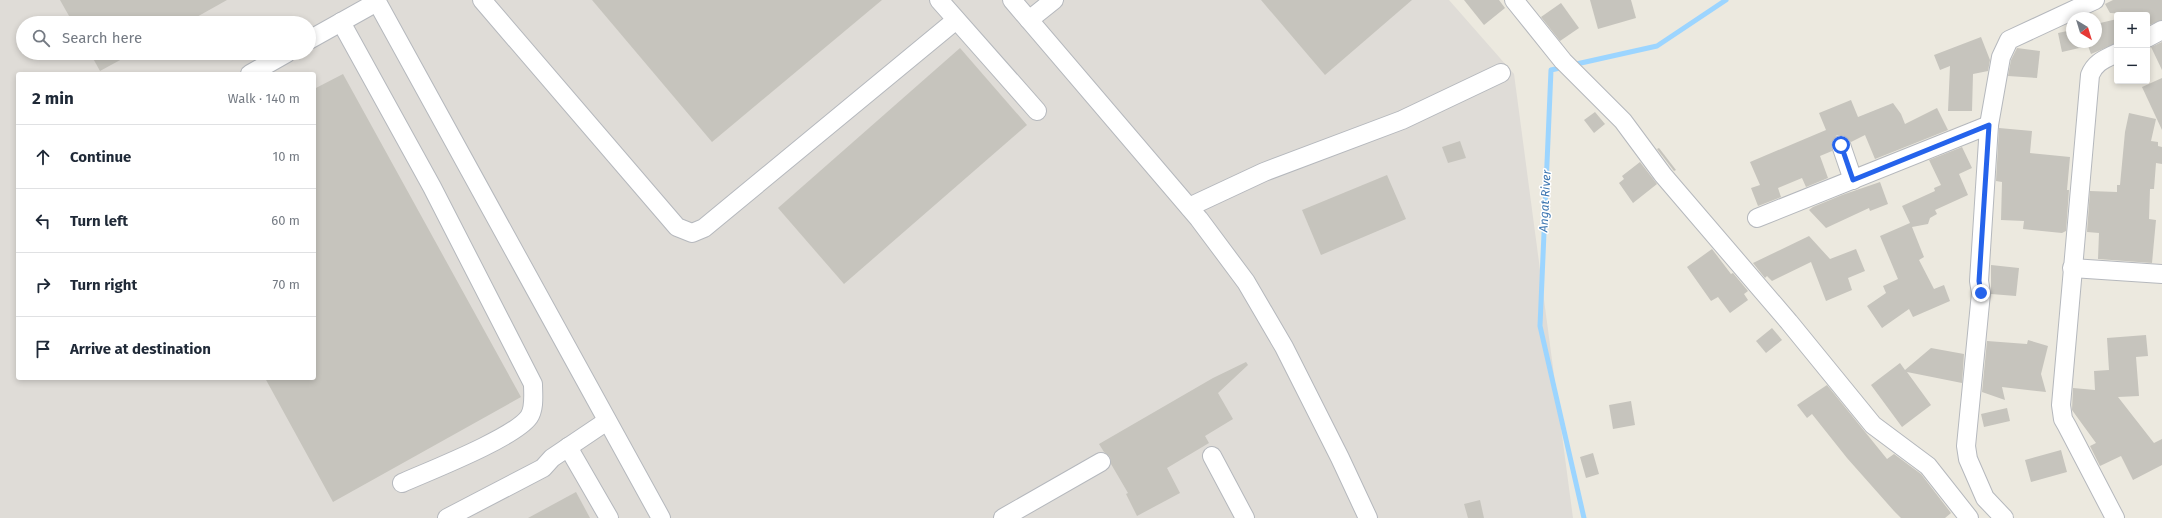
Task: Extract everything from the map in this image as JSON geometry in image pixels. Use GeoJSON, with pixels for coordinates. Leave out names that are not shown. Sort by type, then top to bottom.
{"type":"FeatureCollection","features":[{"type":"Feature","properties":{"kind":"street"},"geometry":{"type":"LineString","coordinates":[[482,0],[676,227],[692,233],[704,228],[956,20]]}},
{"type":"Feature","properties":{"kind":"street"},"geometry":{"type":"LineString","coordinates":[[939,0],[1037,111]]}},
{"type":"Feature","properties":{"kind":"street"},"geometry":{"type":"LineString","coordinates":[[1012,0],[1189,207],[1246,282],[1284,347],[1340,458],[1368,518]]}},
{"type":"Feature","properties":{"kind":"street"},"geometry":{"type":"LineString","coordinates":[[1029,20],[1054,0]]}},
{"type":"Feature","properties":{"kind":"street"},"geometry":{"type":"LineString","coordinates":[[1514,0],[1563,62],[1623,121],[1663,176],[1873,425],[1928,466],[1969,518]]}},
{"type":"Feature","properties":{"kind":"street"},"geometry":{"type":"LineString","coordinates":[[2004,518],[1985,498],[1968,458],[1966,446],[1981,293],[1979,281],[1989,125],[2001,57],[2009,40],[2095,0]]}},
{"type":"Feature","properties":{"kind":"street"},"geometry":{"type":"LineString","coordinates":[[316,36],[377,1],[661,518]]}},
{"type":"Feature","properties":{"kind":"street"},"geometry":{"type":"LineString","coordinates":[[341,22],[432,188],[533,384],[534,404],[529,417],[504,437],[402,483]]}},
{"type":"Feature","properties":{"kind":"street"},"geometry":{"type":"LineString","coordinates":[[2150,36],[2162,30]]}},
{"type":"Feature","properties":{"kind":"street"},"geometry":{"type":"LineString","coordinates":[[2114,55],[2093,67],[2090,75],[2061,405],[2063,419],[2115,518]]}},
{"type":"Feature","properties":{"kind":"street"},"geometry":{"type":"LineString","coordinates":[[254,72],[275,60]]}},
{"type":"Feature","properties":{"kind":"street"},"geometry":{"type":"LineString","coordinates":[[1189,207],[1264,172],[1402,120],[1501,73]]}},
{"type":"Feature","properties":{"kind":"street"},"geometry":{"type":"LineString","coordinates":[[1757,218],[1989,125]]}},
{"type":"Feature","properties":{"kind":"street"},"geometry":{"type":"LineString","coordinates":[[1841,145],[1853,180]]}},
{"type":"Feature","properties":{"kind":"street"},"geometry":{"type":"LineString","coordinates":[[2072,268],[2162,274]]}},
{"type":"Feature","properties":{"kind":"street"},"geometry":{"type":"LineString","coordinates":[[447,518],[543,468],[552,458],[607,421]]}},
{"type":"Feature","properties":{"kind":"street"},"geometry":{"type":"LineString","coordinates":[[568,447],[609,518]]}},
{"type":"Feature","properties":{"kind":"street"},"geometry":{"type":"LineString","coordinates":[[1212,456],[1245,518]]}},
{"type":"Feature","properties":{"kind":"street"},"geometry":{"type":"LineString","coordinates":[[1004,518],[1101,462]]}},
{"type":"Feature","properties":{"kind":"shaded area"},"geometry":{"type":"Polygon","coordinates":[[[0,0],[1449,0],[1514,74],[1573,518],[0,518],[0,0]]]}},
{"type":"Feature","properties":{"kind":"building"},"geometry":{"type":"Polygon","coordinates":[[[60,0],[227,0],[198,16],[69,16],[60,0]]]}},
{"type":"Feature","properties":{"kind":"building"},"geometry":{"type":"Polygon","coordinates":[[[592,0],[882,0],[712,142],[592,0]]]}},
{"type":"Feature","properties":{"kind":"building"},"geometry":{"type":"Polygon","coordinates":[[[1261,0],[1412,0],[1325,75],[1261,0]]]}},
{"type":"Feature","properties":{"kind":"building"},"geometry":{"type":"Polygon","coordinates":[[[1464,0],[1499,0],[1505,8],[1484,25],[1464,0]]]}},
{"type":"Feature","properties":{"kind":"building"},"geometry":{"type":"Polygon","coordinates":[[[1590,0],[1631,0],[1636,18],[1598,29],[1590,0]]]}},
{"type":"Feature","properties":{"kind":"building"},"geometry":{"type":"Polygon","coordinates":[[[2113,0],[2162,0],[2162,20],[2150,25],[2150,12],[2110,13],[2105,4],[2113,0]]]}},
{"type":"Feature","properties":{"kind":"building"},"geometry":{"type":"Polygon","coordinates":[[[1561,3],[1579,28],[1560,41],[1541,17],[1561,3]]]}},
{"type":"Feature","properties":{"kind":"building"},"geometry":{"type":"Polygon","coordinates":[[[2114,20],[2114,44],[2091,54],[2089,48],[2102,48],[2102,23],[2114,20]]]}},
{"type":"Feature","properties":{"kind":"building"},"geometry":{"type":"Polygon","coordinates":[[[2066,31],[2066,48],[2079,48],[2062,52],[2058,33],[2066,31]]]}},
{"type":"Feature","properties":{"kind":"building"},"geometry":{"type":"Polygon","coordinates":[[[1981,37],[1990,60],[1988,71],[1973,74],[1972,111],[1948,111],[1950,66],[1940,70],[1934,55],[1981,37]]]}},
{"type":"Feature","properties":{"kind":"building"},"geometry":{"type":"Polygon","coordinates":[[[2162,42],[2162,70],[2151,47],[2162,42]]]}},
{"type":"Feature","properties":{"kind":"building"},"geometry":{"type":"Polygon","coordinates":[[[960,48],[1027,125],[844,284],[778,208],[960,48]]]}},
{"type":"Feature","properties":{"kind":"building"},"geometry":{"type":"Polygon","coordinates":[[[2017,48],[2040,51],[2037,78],[2008,76],[2011,60],[2017,48]]]}},
{"type":"Feature","properties":{"kind":"building"},"geometry":{"type":"Polygon","coordinates":[[[94,60],[120,60],[100,71],[94,60]]]}},
{"type":"Feature","properties":{"kind":"building"},"geometry":{"type":"Polygon","coordinates":[[[343,74],[521,397],[333,502],[266,380],[316,380],[316,88],[343,74]]]}},
{"type":"Feature","properties":{"kind":"building"},"geometry":{"type":"Polygon","coordinates":[[[2162,78],[2162,130],[2142,87],[2162,78]]]}},
{"type":"Feature","properties":{"kind":"building"},"geometry":{"type":"Polygon","coordinates":[[[1851,100],[1858,117],[1893,103],[1901,114],[1905,124],[1937,108],[1948,130],[1875,159],[1865,135],[1851,142],[1843,135],[1837,135],[1831,143],[1832,151],[1820,156],[1828,178],[1806,187],[1802,178],[1778,188],[1781,197],[1758,206],[1751,188],[1760,185],[1750,162],[1826,130],[1819,113],[1851,100]]]}},
{"type":"Feature","properties":{"kind":"building"},"geometry":{"type":"Polygon","coordinates":[[[1595,112],[1605,124],[1594,133],[1584,120],[1595,112]]]}},
{"type":"Feature","properties":{"kind":"building"},"geometry":{"type":"Polygon","coordinates":[[[2129,113],[2156,119],[2151,141],[2158,142],[2158,146],[2162,147],[2162,164],[2156,163],[2154,189],[2150,189],[2149,219],[2156,220],[2152,263],[2098,259],[2099,233],[2087,232],[2090,191],[2117,192],[2117,185],[2120,185],[2125,132],[2129,113]]]}},
{"type":"Feature","properties":{"kind":"building"},"geometry":{"type":"Polygon","coordinates":[[[1999,128],[2032,131],[2030,153],[2070,157],[2067,190],[2069,190],[2066,231],[2062,233],[2023,229],[2024,221],[2001,220],[2002,182],[1996,181],[1999,128]]]}},
{"type":"Feature","properties":{"kind":"building"},"geometry":{"type":"Polygon","coordinates":[[[1460,141],[1466,158],[1448,163],[1442,147],[1460,141]]]}},
{"type":"Feature","properties":{"kind":"building"},"geometry":{"type":"Polygon","coordinates":[[[1962,147],[1972,168],[1959,174],[1968,195],[1935,210],[1937,214],[1930,218],[1928,224],[1912,227],[1924,257],[1919,260],[1934,289],[1944,285],[1950,301],[1913,317],[1909,309],[1882,328],[1867,306],[1886,293],[1883,286],[1898,279],[1880,236],[1910,223],[1902,206],[1935,191],[1934,188],[1941,185],[1929,160],[1962,147]]]}},
{"type":"Feature","properties":{"kind":"building"},"geometry":{"type":"Polygon","coordinates":[[[1659,148],[1676,170],[1674,171],[1657,149],[1659,148]]]}},
{"type":"Feature","properties":{"kind":"building"},"geometry":{"type":"Polygon","coordinates":[[[1640,162],[1657,184],[1633,203],[1619,183],[1624,179],[1622,176],[1640,162]]]}},
{"type":"Feature","properties":{"kind":"building"},"geometry":{"type":"Polygon","coordinates":[[[1387,175],[1406,219],[1321,255],[1302,210],[1387,175]]]}},
{"type":"Feature","properties":{"kind":"building"},"geometry":{"type":"Polygon","coordinates":[[[1880,182],[1888,204],[1870,211],[1869,208],[1826,228],[1809,210],[1842,195],[1880,182]]]}},
{"type":"Feature","properties":{"kind":"building"},"geometry":{"type":"Polygon","coordinates":[[[1809,236],[1830,259],[1856,249],[1865,271],[1848,278],[1852,290],[1826,301],[1811,262],[1772,281],[1767,276],[1765,278],[1753,263],[1809,236]]]}},
{"type":"Feature","properties":{"kind":"building"},"geometry":{"type":"Polygon","coordinates":[[[1712,249],[1731,274],[1733,273],[1748,291],[1744,294],[1748,300],[1730,313],[1718,297],[1711,301],[1687,267],[1712,249]]]}},
{"type":"Feature","properties":{"kind":"building"},"geometry":{"type":"Polygon","coordinates":[[[1991,265],[2019,268],[2016,296],[1991,294],[1991,265]]]}},
{"type":"Feature","properties":{"kind":"building"},"geometry":{"type":"Polygon","coordinates":[[[1772,328],[1782,340],[1766,353],[1756,341],[1772,328]]]}},
{"type":"Feature","properties":{"kind":"building"},"geometry":{"type":"Polygon","coordinates":[[[2146,335],[2148,356],[2136,357],[2139,396],[2118,397],[2154,443],[2162,439],[2162,465],[2133,480],[2121,456],[2100,466],[2090,446],[2096,443],[2072,410],[2073,388],[2095,390],[2094,371],[2109,370],[2107,338],[2146,335]]]}},
{"type":"Feature","properties":{"kind":"building"},"geometry":{"type":"Polygon","coordinates":[[[2028,340],[2048,346],[2041,374],[2046,392],[2002,387],[2005,400],[1982,392],[1987,341],[2027,344],[2028,340]]]}},
{"type":"Feature","properties":{"kind":"building"},"geometry":{"type":"Polygon","coordinates":[[[1931,348],[1964,354],[1962,383],[1907,372],[1931,405],[1902,427],[1871,385],[1900,363],[1905,370],[1931,348]]]}},
{"type":"Feature","properties":{"kind":"building"},"geometry":{"type":"Polygon","coordinates":[[[1246,362],[1248,365],[1218,393],[1233,419],[1205,436],[1209,443],[1167,468],[1180,493],[1137,516],[1126,494],[1128,493],[1111,464],[1110,457],[1104,452],[1099,444],[1213,378],[1246,362]]]}},
{"type":"Feature","properties":{"kind":"building"},"geometry":{"type":"Polygon","coordinates":[[[1827,385],[1887,459],[1894,454],[1921,474],[1951,513],[1945,518],[1901,518],[1894,511],[1847,458],[1812,414],[1807,418],[1797,405],[1827,385]]]}},
{"type":"Feature","properties":{"kind":"building"},"geometry":{"type":"Polygon","coordinates":[[[1631,401],[1635,425],[1613,429],[1609,405],[1631,401]]]}},
{"type":"Feature","properties":{"kind":"building"},"geometry":{"type":"Polygon","coordinates":[[[2007,408],[2010,421],[1984,427],[1981,414],[2007,408]]]}},
{"type":"Feature","properties":{"kind":"building"},"geometry":{"type":"Polygon","coordinates":[[[2061,450],[2067,472],[2031,482],[2025,460],[2061,450]]]}},
{"type":"Feature","properties":{"kind":"building"},"geometry":{"type":"Polygon","coordinates":[[[1593,453],[1599,474],[1586,478],[1580,457],[1593,453]]]}},
{"type":"Feature","properties":{"kind":"building"},"geometry":{"type":"Polygon","coordinates":[[[576,492],[590,518],[528,518],[576,492]]]}},
{"type":"Feature","properties":{"kind":"building"},"geometry":{"type":"Polygon","coordinates":[[[1480,500],[1484,518],[1468,518],[1464,504],[1480,500]]]}},
{"type":"Feature","properties":{"kind":"waterway","name":"Angat River"},"geometry":{"type":"LineString","coordinates":[[1572,65],[1657,46],[1726,0]]}},
{"type":"Feature","properties":{"kind":"waterway","name":"Angat River"},"geometry":{"type":"LineString","coordinates":[[1564,67],[1551,70],[1540,326],[1584,518]]}},
{"type":"Feature","properties":{"kind":"route"},"geometry":{"type":"LineString","coordinates":[[1841,145],[1853,180],[1989,125],[1979,281],[1981,293]]}}]}
